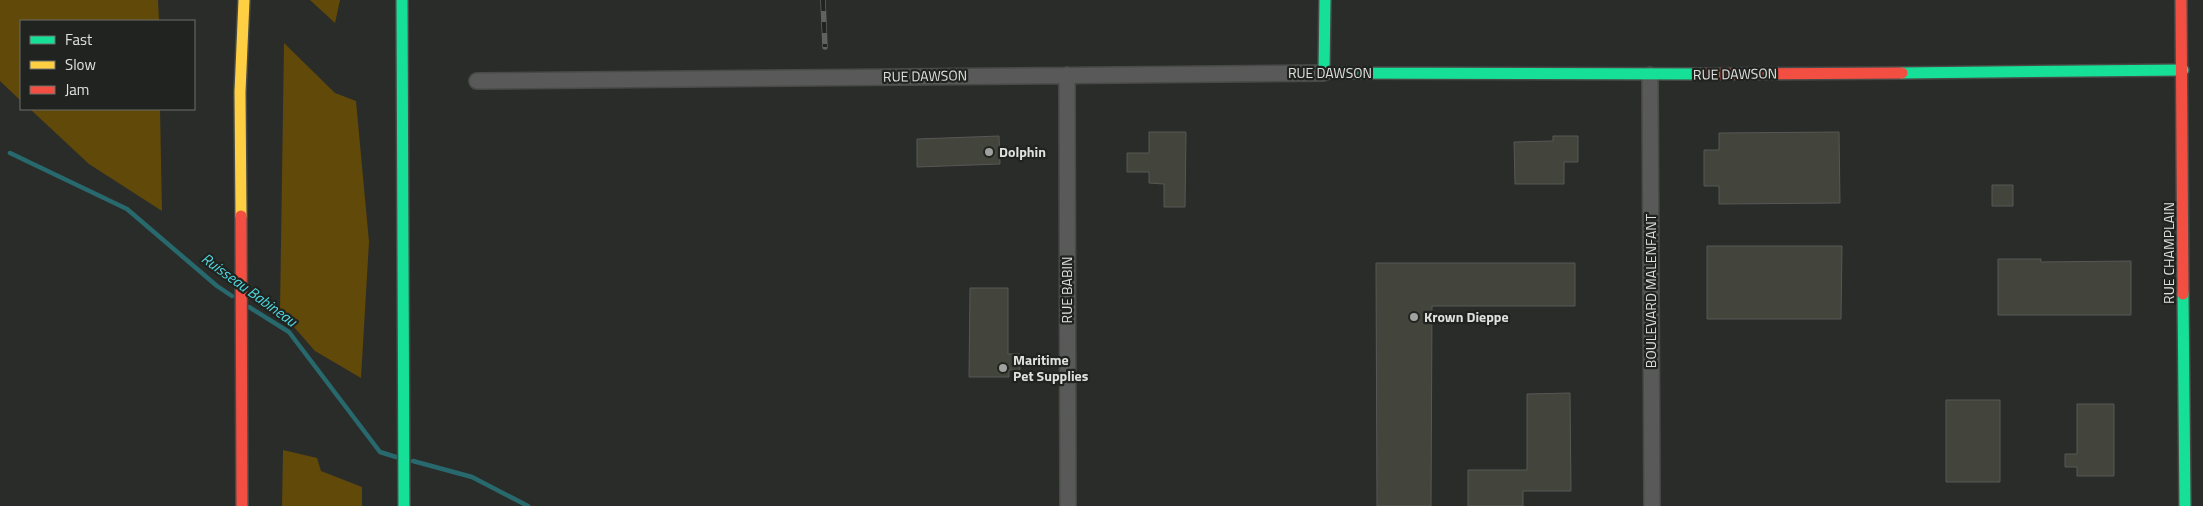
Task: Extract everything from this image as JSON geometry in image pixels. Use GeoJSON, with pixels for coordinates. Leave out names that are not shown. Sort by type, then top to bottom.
{"type":"FeatureCollection","features":[{"type":"Feature","properties":{"kind":"main road"},"geometry":{"type":"LineString","coordinates":[[242,506],[240,92],[244,0]]}},
{"type":"Feature","properties":{"kind":"main road"},"geometry":{"type":"LineString","coordinates":[[402,0],[404,506]]}},
{"type":"Feature","properties":{"kind":"main road"},"geometry":{"type":"LineString","coordinates":[[1324,72],[1325,0]]}},
{"type":"Feature","properties":{"kind":"main road","name":"RUE CHAMPLAIN"},"geometry":{"type":"LineString","coordinates":[[2182,0],[2186,506]]}},
{"type":"Feature","properties":{"kind":"main road","name":"RUE DAWSON"},"geometry":{"type":"LineString","coordinates":[[1324,72],[1650,75],[2183,70]]}},
{"type":"Feature","properties":{"kind":"street","name":"RUE DAWSON"},"geometry":{"type":"LineString","coordinates":[[477,81],[1324,72]]}},
{"type":"Feature","properties":{"kind":"street","name":"RUE BABIN"},"geometry":{"type":"LineString","coordinates":[[1066,74],[1068,506]]}},
{"type":"Feature","properties":{"kind":"street","name":"BOULEVARD MALENFANT"},"geometry":{"type":"LineString","coordinates":[[1650,75],[1652,506]]}},
{"type":"Feature","properties":{"kind":"shaded area"},"geometry":{"type":"Polygon","coordinates":[[[0,0],[158,0],[159,20],[20,20],[20,100],[0,81],[0,0]]]}},
{"type":"Feature","properties":{"kind":"shaded area"},"geometry":{"type":"Polygon","coordinates":[[[310,0],[340,0],[335,23],[310,0]]]}},
{"type":"Feature","properties":{"kind":"shaded area"},"geometry":{"type":"Polygon","coordinates":[[[284,43],[335,93],[356,101],[369,242],[361,378],[315,351],[280,311],[284,43]]]}},
{"type":"Feature","properties":{"kind":"shaded area"},"geometry":{"type":"Polygon","coordinates":[[[31,110],[160,110],[162,211],[89,164],[31,110]]]}},
{"type":"Feature","properties":{"kind":"shaded area"},"geometry":{"type":"Polygon","coordinates":[[[283,450],[317,458],[321,471],[362,487],[362,506],[282,506],[283,450]]]}},
{"type":"Feature","properties":{"kind":"building"},"geometry":{"type":"Polygon","coordinates":[[[1149,132],[1186,132],[1185,207],[1164,207],[1164,184],[1149,183],[1149,172],[1127,172],[1127,153],[1149,153],[1149,132]]]}},
{"type":"Feature","properties":{"kind":"building"},"geometry":{"type":"Polygon","coordinates":[[[1839,132],[1840,203],[1719,204],[1719,186],[1704,186],[1704,150],[1719,150],[1719,133],[1839,132]]]}},
{"type":"Feature","properties":{"kind":"building"},"geometry":{"type":"Polygon","coordinates":[[[999,136],[1000,164],[917,167],[917,139],[999,136]]]}},
{"type":"Feature","properties":{"kind":"building"},"geometry":{"type":"Polygon","coordinates":[[[1553,136],[1578,136],[1578,162],[1564,162],[1564,184],[1515,184],[1514,142],[1553,141],[1553,136]]]}},
{"type":"Feature","properties":{"kind":"building"},"geometry":{"type":"Polygon","coordinates":[[[1992,185],[2013,185],[2013,206],[1992,206],[1992,185]]]}},
{"type":"Feature","properties":{"kind":"building"},"geometry":{"type":"Polygon","coordinates":[[[1707,246],[1842,246],[1841,319],[1707,319],[1707,246]]]}},
{"type":"Feature","properties":{"kind":"building"},"geometry":{"type":"Polygon","coordinates":[[[1998,259],[2041,259],[2041,262],[2131,261],[2131,315],[1998,315],[1998,259]]]}},
{"type":"Feature","properties":{"kind":"building"},"geometry":{"type":"Polygon","coordinates":[[[1376,263],[1575,263],[1575,306],[1432,306],[1431,506],[1377,506],[1376,263]]]}},
{"type":"Feature","properties":{"kind":"building"},"geometry":{"type":"Polygon","coordinates":[[[970,288],[1008,288],[1008,354],[1020,354],[1020,370],[1009,370],[1009,377],[969,377],[970,288]]]}},
{"type":"Feature","properties":{"kind":"building"},"geometry":{"type":"Polygon","coordinates":[[[1570,393],[1571,491],[1523,491],[1523,506],[1468,506],[1468,470],[1527,470],[1527,394],[1570,393]]]}},
{"type":"Feature","properties":{"kind":"building"},"geometry":{"type":"Polygon","coordinates":[[[1946,400],[2000,400],[2000,482],[1946,482],[1946,400]]]}},
{"type":"Feature","properties":{"kind":"building"},"geometry":{"type":"Polygon","coordinates":[[[2077,404],[2114,404],[2114,476],[2077,476],[2077,467],[2065,467],[2065,454],[2077,454],[2077,404]]]}},
{"type":"Feature","properties":{"kind":"waterway","name":"Ruisseau Babineau"},"geometry":{"type":"LineString","coordinates":[[10,153],[127,209],[217,286],[232,296]]}},
{"type":"Feature","properties":{"kind":"waterway","name":"Ruisseau Babineau"},"geometry":{"type":"LineString","coordinates":[[249,307],[289,332],[380,452],[396,457]]}},
{"type":"Feature","properties":{"kind":"waterway","name":"Ruisseau Babineau"},"geometry":{"type":"LineString","coordinates":[[413,461],[472,477],[528,506]]}},
{"type":"Feature","properties":{"kind":"railway"},"geometry":{"type":"LineString","coordinates":[[823,0],[825,47]]}},
{"type":"Feature","properties":{"kind":"traffic: fast"},"geometry":{"type":"LineString","coordinates":[[402,0],[404,506]]}},
{"type":"Feature","properties":{"kind":"traffic: fast"},"geometry":{"type":"LineString","coordinates":[[1325,0],[1324,73],[1704,74]]}},
{"type":"Feature","properties":{"kind":"traffic: fast"},"geometry":{"type":"LineString","coordinates":[[1902,73],[2183,70]]}},
{"type":"Feature","properties":{"kind":"traffic: fast"},"geometry":{"type":"LineString","coordinates":[[2183,294],[2185,506]]}},
{"type":"Feature","properties":{"kind":"traffic: slow"},"geometry":{"type":"LineString","coordinates":[[241,216],[240,92],[244,0]]}},
{"type":"Feature","properties":{"kind":"traffic: jam"},"geometry":{"type":"LineString","coordinates":[[2181,0],[2183,294]]}},
{"type":"Feature","properties":{"kind":"traffic: jam"},"geometry":{"type":"LineString","coordinates":[[1704,74],[1902,73]]}},
{"type":"Feature","properties":{"kind":"traffic: jam"},"geometry":{"type":"LineString","coordinates":[[241,216],[242,506]]}},
{"type":"Feature","properties":{"kind":"place","name":"Dolphin"},"geometry":{"type":"Point","coordinates":[989,152]}},
{"type":"Feature","properties":{"kind":"place","name":"Krown Dieppe"},"geometry":{"type":"Point","coordinates":[1414,317]}},
{"type":"Feature","properties":{"kind":"place","name":"Maritime Pet Supplies"},"geometry":{"type":"Point","coordinates":[1003,368]}}]}
